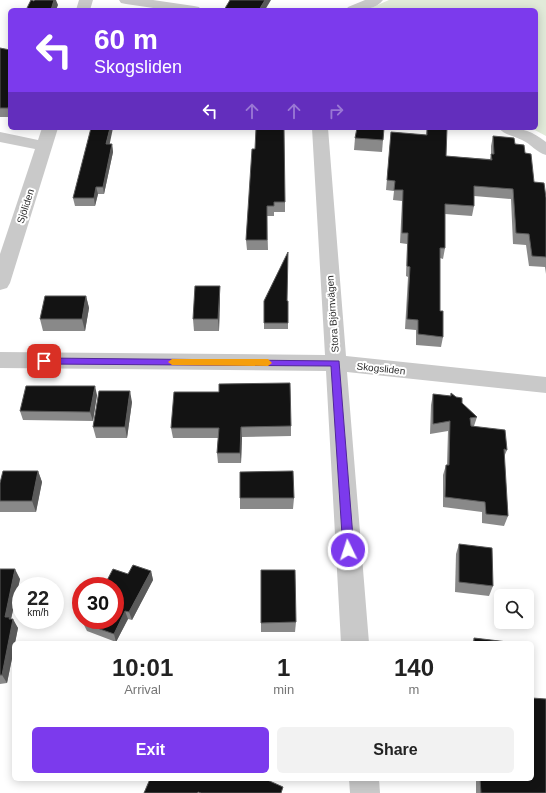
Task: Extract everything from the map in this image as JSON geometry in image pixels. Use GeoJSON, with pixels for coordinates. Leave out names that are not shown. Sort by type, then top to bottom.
{"type":"FeatureCollection","features":[{"type":"Feature","properties":{"kind":"street"},"geometry":{"type":"LineString","coordinates":[[126,0],[193,6]]}},
{"type":"Feature","properties":{"kind":"street"},"geometry":{"type":"LineString","coordinates":[[358,8],[376,0]]}},
{"type":"Feature","properties":{"kind":"street","name":"Sjöliden"},"geometry":{"type":"LineString","coordinates":[[0,283],[49,130]]}},
{"type":"Feature","properties":{"kind":"street","name":"Stora Björnvägen"},"geometry":{"type":"LineString","coordinates":[[320,130],[355,641]]}},
{"type":"Feature","properties":{"kind":"street"},"geometry":{"type":"LineString","coordinates":[[512,130],[529,137],[546,150]]}},
{"type":"Feature","properties":{"kind":"street"},"geometry":{"type":"LineString","coordinates":[[0,137],[44,146]]}},
{"type":"Feature","properties":{"kind":"street","name":"Skogsliden"},"geometry":{"type":"LineString","coordinates":[[0,360],[336,363],[546,385]]}},
{"type":"Feature","properties":{"kind":"street"},"geometry":{"type":"LineString","coordinates":[[364,781],[365,793]]}},
{"type":"Feature","properties":{"kind":"green space"},"geometry":{"type":"Polygon","coordinates":[[[389,0],[546,0],[546,136],[535,130],[538,130],[538,8],[371,8],[389,0]]]}},
{"type":"Feature","properties":{"kind":"building"},"geometry":{"type":"Polygon","coordinates":[[[31,0],[54,0],[52,8],[27,8],[31,0]]]}},
{"type":"Feature","properties":{"kind":"building"},"geometry":{"type":"Polygon","coordinates":[[[230,0],[265,0],[260,8],[225,8],[230,0]]]}},
{"type":"Feature","properties":{"kind":"building"},"geometry":{"type":"Polygon","coordinates":[[[0,48],[8,50],[8,108],[0,108],[0,48]]]}},
{"type":"Feature","properties":{"kind":"building"},"geometry":{"type":"Polygon","coordinates":[[[90,130],[110,130],[106,144],[112,144],[103,187],[96,187],[94,198],[73,198],[90,130]]]}},
{"type":"Feature","properties":{"kind":"building"},"geometry":{"type":"Polygon","coordinates":[[[256,130],[284,130],[285,202],[274,202],[274,206],[267,206],[267,240],[246,240],[252,149],[255,149],[256,130]]]}},
{"type":"Feature","properties":{"kind":"building"},"geometry":{"type":"Polygon","coordinates":[[[357,130],[384,130],[383,140],[355,138],[357,130]]]}},
{"type":"Feature","properties":{"kind":"building"},"geometry":{"type":"Polygon","coordinates":[[[427,130],[447,130],[446,156],[492,160],[491,154],[494,154],[493,136],[514,138],[515,144],[524,145],[525,153],[531,154],[534,182],[544,183],[546,198],[546,257],[532,256],[529,234],[516,233],[513,189],[474,186],[474,206],[445,204],[445,248],[440,248],[440,311],[443,311],[443,337],[418,334],[418,320],[407,319],[410,267],[407,266],[408,233],[402,233],[403,190],[394,190],[395,181],[387,180],[391,132],[427,135],[427,130]]]}},
{"type":"Feature","properties":{"kind":"building"},"geometry":{"type":"Polygon","coordinates":[[[288,252],[288,323],[264,323],[264,301],[288,252]]]}},
{"type":"Feature","properties":{"kind":"building"},"geometry":{"type":"Polygon","coordinates":[[[195,286],[220,286],[218,319],[193,319],[195,286]]]}},
{"type":"Feature","properties":{"kind":"building"},"geometry":{"type":"Polygon","coordinates":[[[45,296],[86,296],[82,319],[40,319],[45,296]]]}},
{"type":"Feature","properties":{"kind":"building"},"geometry":{"type":"Polygon","coordinates":[[[290,383],[291,426],[241,427],[240,453],[217,453],[219,428],[171,428],[174,392],[219,392],[219,384],[290,383]]]}},
{"type":"Feature","properties":{"kind":"building"},"geometry":{"type":"Polygon","coordinates":[[[26,386],[95,386],[90,412],[20,411],[26,386]]]}},
{"type":"Feature","properties":{"kind":"building"},"geometry":{"type":"Polygon","coordinates":[[[99,391],[130,391],[125,427],[93,427],[99,391]]]}},
{"type":"Feature","properties":{"kind":"building"},"geometry":{"type":"Polygon","coordinates":[[[451,393],[456,397],[462,398],[462,403],[477,417],[470,418],[471,426],[505,430],[507,450],[504,449],[508,516],[486,514],[485,502],[445,497],[446,465],[449,465],[450,421],[433,424],[433,394],[451,396],[451,393]]]}},
{"type":"Feature","properties":{"kind":"building"},"geometry":{"type":"Polygon","coordinates":[[[3,471],[38,471],[32,501],[0,501],[0,483],[3,471]]]}},
{"type":"Feature","properties":{"kind":"building"},"geometry":{"type":"Polygon","coordinates":[[[293,471],[294,498],[240,498],[240,472],[293,471]]]}},
{"type":"Feature","properties":{"kind":"building"},"geometry":{"type":"Polygon","coordinates":[[[459,544],[492,548],[493,586],[459,582],[459,544]]]}},
{"type":"Feature","properties":{"kind":"building"},"geometry":{"type":"Polygon","coordinates":[[[133,565],[151,571],[129,612],[125,611],[124,613],[124,577],[109,577],[113,569],[128,574],[133,565]]]}},
{"type":"Feature","properties":{"kind":"building"},"geometry":{"type":"Polygon","coordinates":[[[0,569],[15,569],[13,577],[12,577],[5,617],[10,617],[9,619],[12,619],[12,624],[2,675],[0,675],[0,569]]]}},
{"type":"Feature","properties":{"kind":"building"},"geometry":{"type":"Polygon","coordinates":[[[261,570],[295,570],[296,622],[261,623],[261,570]]]}},
{"type":"Feature","properties":{"kind":"building"},"geometry":{"type":"Polygon","coordinates":[[[100,629],[116,629],[114,634],[100,629]]]}},
{"type":"Feature","properties":{"kind":"building"},"geometry":{"type":"Polygon","coordinates":[[[474,638],[499,641],[474,641],[474,638]]]}},
{"type":"Feature","properties":{"kind":"building"},"geometry":{"type":"Polygon","coordinates":[[[534,698],[546,699],[546,793],[481,793],[480,781],[534,781],[534,698]]]}},
{"type":"Feature","properties":{"kind":"building"},"geometry":{"type":"Polygon","coordinates":[[[149,781],[270,781],[283,787],[281,793],[144,793],[149,781]]]}},
{"type":"Feature","properties":{"kind":"slow traffic"},"geometry":{"type":"LineString","coordinates":[[172,362],[268,363]]}},
{"type":"Feature","properties":{"kind":"route"},"geometry":{"type":"LineString","coordinates":[[44,361],[336,363],[348,550]]}}]}
